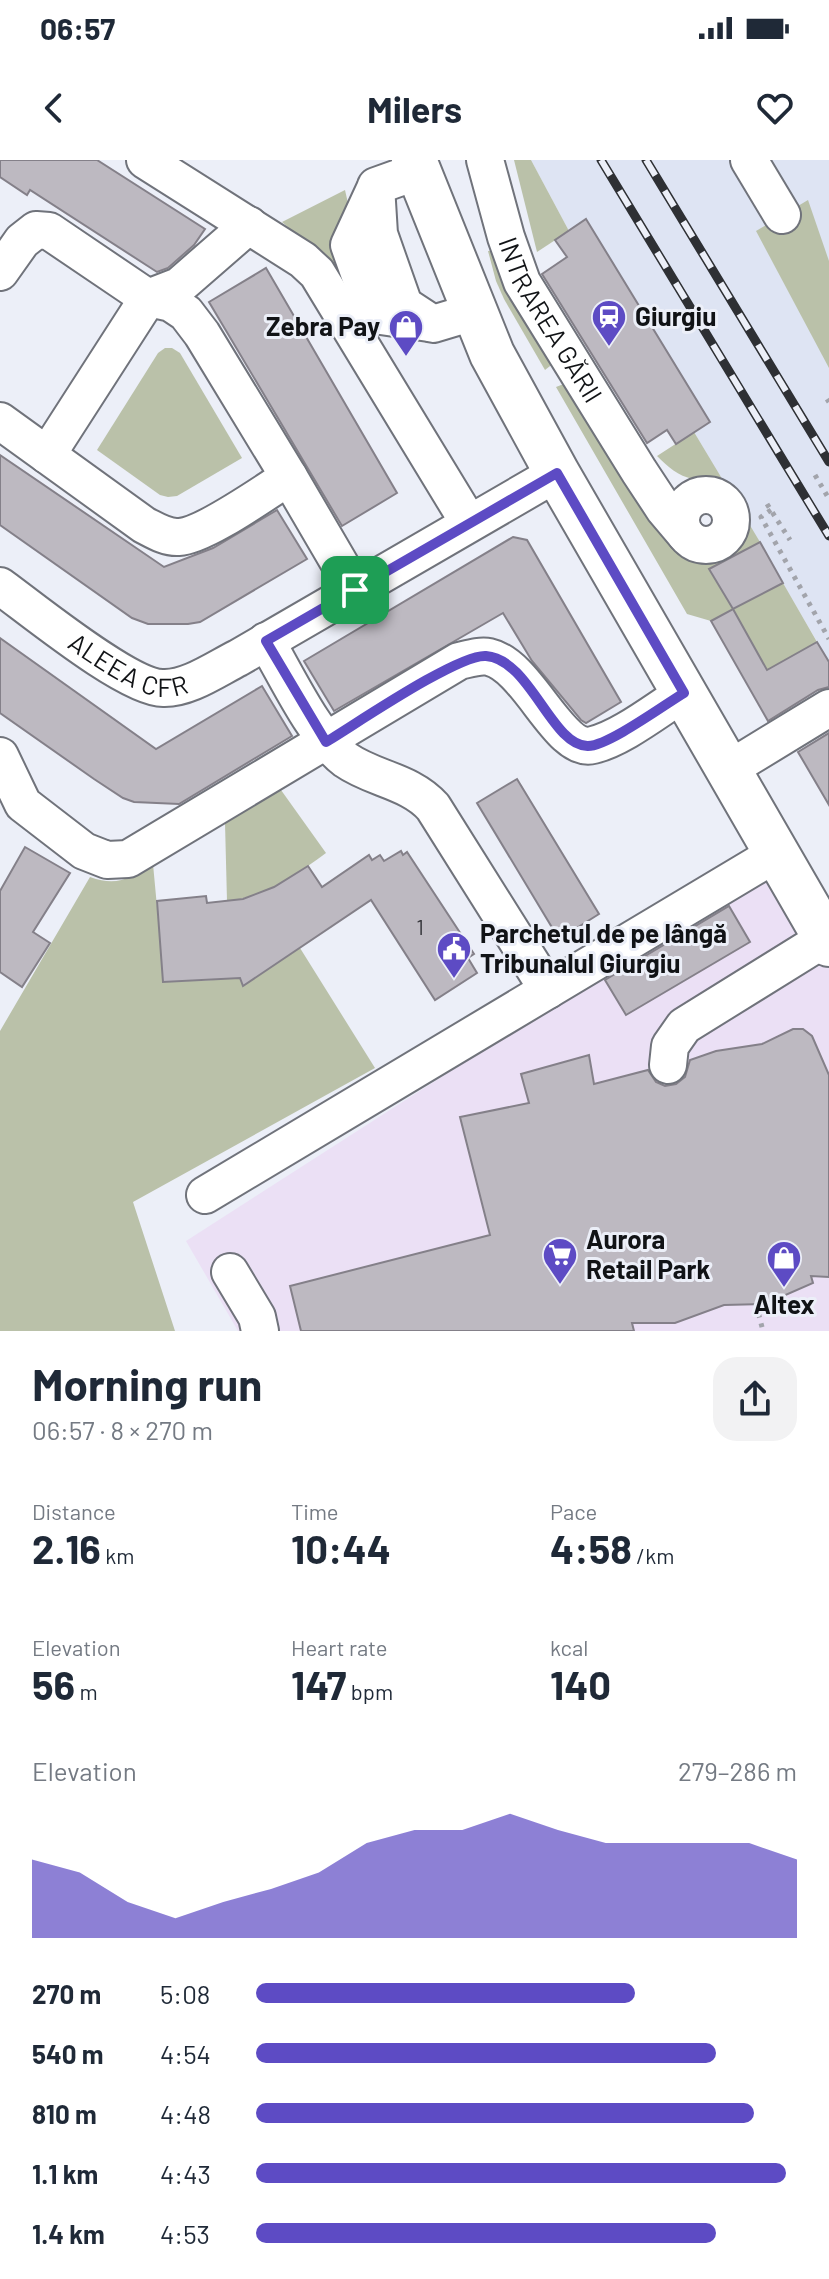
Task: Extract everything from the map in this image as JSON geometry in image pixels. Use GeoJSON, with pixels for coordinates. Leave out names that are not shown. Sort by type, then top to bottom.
{"type":"FeatureCollection","features":[{"type":"Feature","properties":{"kind":"main road"},"geometry":{"type":"LineString","coordinates":[[416,165],[453,318],[492,354],[557,473],[828,939]]}},
{"type":"Feature","properties":{"kind":"street"},"geometry":{"type":"LineString","coordinates":[[145,160],[303,260],[322,280],[469,523]]}},
{"type":"Feature","properties":{"kind":"street","name":"INTRAREA GĂRII"},"geometry":{"type":"LineString","coordinates":[[485,160],[522,282],[639,471],[686,535],[681,519],[688,503],[703,495],[711,496],[639,471]]}},
{"type":"Feature","properties":{"kind":"street"},"geometry":{"type":"LineString","coordinates":[[749,160],[782,215]]}},
{"type":"Feature","properties":{"kind":"street"},"geometry":{"type":"LineString","coordinates":[[416,165],[376,186],[349,245],[374,315],[453,318]]}},
{"type":"Feature","properties":{"kind":"street"},"geometry":{"type":"LineString","coordinates":[[47,455],[148,298],[179,286],[249,225]]}},
{"type":"Feature","properties":{"kind":"street"},"geometry":{"type":"LineString","coordinates":[[0,272],[22,241],[36,230],[49,231],[148,298],[171,303],[186,313],[202,334],[355,590]]}},
{"type":"Feature","properties":{"kind":"street"},"geometry":{"type":"LineString","coordinates":[[0,421],[144,525],[162,534],[179,537],[200,531],[289,477]]}},
{"type":"Feature","properties":{"kind":"street","name":"ALEEA CFR"},"geometry":{"type":"LineString","coordinates":[[0,586],[115,669],[139,682],[163,688],[194,681],[557,473]]}},
{"type":"Feature","properties":{"kind":"street"},"geometry":{"type":"LineString","coordinates":[[266,641],[326,742],[359,767],[407,788],[427,801],[548,990]]}},
{"type":"Feature","properties":{"kind":"street"},"geometry":{"type":"LineString","coordinates":[[0,756],[23,804],[84,851],[107,860],[128,859],[459,661],[487,656],[506,663],[531,689],[562,732],[578,744],[590,746],[609,739],[684,693]]}},
{"type":"Feature","properties":{"kind":"street"},"geometry":{"type":"LineString","coordinates":[[729,769],[829,708]]}},
{"type":"Feature","properties":{"kind":"street"},"geometry":{"type":"LineString","coordinates":[[205,1195],[777,853]]}},
{"type":"Feature","properties":{"kind":"street"},"geometry":{"type":"LineString","coordinates":[[668,1065],[670,1046],[684,1026],[828,939]]}},
{"type":"Feature","properties":{"kind":"street"},"geometry":{"type":"LineString","coordinates":[[230,1272],[257,1317],[260,1331]]}},
{"type":"Feature","properties":{"kind":"path"},"geometry":{"type":"LineString","coordinates":[[815,475],[829,499]]}},
{"type":"Feature","properties":{"kind":"path"},"geometry":{"type":"LineString","coordinates":[[767,504],[790,540]]}},
{"type":"Feature","properties":{"kind":"path"},"geometry":{"type":"LineString","coordinates":[[771,510],[761,517],[829,639]]}},
{"type":"Feature","properties":{"kind":"path"},"geometry":{"type":"LineString","coordinates":[[756,1304],[763,1331]]}},
{"type":"Feature","properties":{"kind":"shaded area"},"geometry":{"type":"Polygon","coordinates":[[[531,160],[829,160],[829,662],[694,432],[569,231],[531,160]]]}},
{"type":"Feature","properties":{"kind":"shaded area"},"geometry":{"type":"Polygon","coordinates":[[[784,865],[829,947],[829,1331],[238,1331],[186,1241],[585,985],[784,865]]]}},
{"type":"Feature","properties":{"kind":"green space"},"geometry":{"type":"Polygon","coordinates":[[[514,160],[531,160],[569,231],[537,252],[514,160]]]}},
{"type":"Feature","properties":{"kind":"green space"},"geometry":{"type":"Polygon","coordinates":[[[345,190],[352,221],[354,293],[329,262],[282,222],[345,190]]]}},
{"type":"Feature","properties":{"kind":"green space"},"geometry":{"type":"Polygon","coordinates":[[[808,200],[829,261],[829,368],[756,231],[808,200]]]}},
{"type":"Feature","properties":{"kind":"green space"},"geometry":{"type":"Polygon","coordinates":[[[506,250],[559,359],[545,370],[496,281],[488,251],[506,250]]]}},
{"type":"Feature","properties":{"kind":"green space"},"geometry":{"type":"Polygon","coordinates":[[[165,348],[180,353],[242,458],[177,496],[168,497],[160,495],[97,450],[158,353],[165,348]]]}},
{"type":"Feature","properties":{"kind":"green space"},"geometry":{"type":"Polygon","coordinates":[[[574,380],[690,552],[709,554],[722,550],[733,541],[739,524],[736,506],[725,490],[708,481],[683,476],[657,456],[694,432],[760,542],[710,570],[733,609],[783,583],[817,642],[767,670],[733,610],[711,621],[687,614],[556,387],[574,380]]]}},
{"type":"Feature","properties":{"kind":"green space"},"geometry":{"type":"Polygon","coordinates":[[[281,790],[326,853],[267,890],[227,901],[225,823],[281,790]]]}},
{"type":"Feature","properties":{"kind":"green space"},"geometry":{"type":"Polygon","coordinates":[[[153,864],[164,982],[213,980],[232,963],[244,985],[300,948],[375,1068],[133,1202],[175,1331],[0,1331],[0,1031],[90,877],[116,881],[153,864]]]}},
{"type":"Feature","properties":{"kind":"building"},"geometry":{"type":"Polygon","coordinates":[[[0,160],[97,160],[205,229],[194,245],[168,268],[157,272],[30,190],[27,195],[0,177],[0,160]]]}},
{"type":"Feature","properties":{"kind":"building"},"geometry":{"type":"Polygon","coordinates":[[[586,219],[710,422],[676,444],[667,430],[647,443],[542,274],[567,257],[555,240],[586,219]]]}},
{"type":"Feature","properties":{"kind":"building"},"geometry":{"type":"Polygon","coordinates":[[[266,268],[397,493],[342,526],[209,302],[266,268]]]}},
{"type":"Feature","properties":{"kind":"building"},"geometry":{"type":"Polygon","coordinates":[[[0,455],[164,567],[213,548],[277,510],[307,559],[200,622],[148,624],[132,618],[0,525],[0,455]]]}},
{"type":"Feature","properties":{"kind":"building"},"geometry":{"type":"Polygon","coordinates":[[[513,537],[527,540],[621,702],[586,723],[581,720],[532,661],[503,613],[334,711],[304,661],[513,537]]]}},
{"type":"Feature","properties":{"kind":"building"},"geometry":{"type":"Polygon","coordinates":[[[760,542],[783,583],[733,609],[709,569],[760,542]]]}},
{"type":"Feature","properties":{"kind":"building"},"geometry":{"type":"Polygon","coordinates":[[[733,609],[767,670],[817,642],[829,662],[829,687],[818,690],[768,721],[711,621],[733,609]]]}},
{"type":"Feature","properties":{"kind":"building"},"geometry":{"type":"Polygon","coordinates":[[[0,638],[156,749],[262,686],[292,736],[179,804],[134,802],[94,779],[0,713],[0,638]]]}},
{"type":"Feature","properties":{"kind":"building"},"geometry":{"type":"Polygon","coordinates":[[[829,733],[829,805],[798,752],[829,733]]]}},
{"type":"Feature","properties":{"kind":"building"},"geometry":{"type":"Polygon","coordinates":[[[517,779],[599,914],[559,939],[477,803],[517,779]]]}},
{"type":"Feature","properties":{"kind":"building"},"geometry":{"type":"Polygon","coordinates":[[[25,847],[70,873],[33,932],[50,943],[22,987],[0,972],[0,891],[25,847]]]}},
{"type":"Feature","properties":{"kind":"building"},"geometry":{"type":"Polygon","coordinates":[[[401,851],[403,855],[407,852],[474,954],[468,958],[477,973],[435,1000],[371,900],[243,986],[240,978],[163,982],[157,901],[206,896],[207,903],[243,899],[274,887],[308,866],[322,887],[369,855],[372,860],[380,855],[384,861],[401,851]]]}},
{"type":"Feature","properties":{"kind":"building"},"geometry":{"type":"Polygon","coordinates":[[[729,906],[750,942],[626,1015],[605,980],[729,906]]]}},
{"type":"Feature","properties":{"kind":"building"},"geometry":{"type":"Polygon","coordinates":[[[793,1029],[803,1029],[812,1036],[829,1075],[829,1277],[811,1276],[813,1283],[765,1304],[724,1305],[675,1323],[632,1323],[634,1331],[301,1331],[290,1286],[490,1235],[460,1117],[529,1103],[521,1074],[589,1055],[594,1084],[648,1070],[656,1082],[665,1086],[676,1084],[685,1077],[690,1060],[716,1051],[762,1044],[793,1029]]]}},
{"type":"Feature","properties":{"kind":"railway"},"geometry":{"type":"LineString","coordinates":[[601,160],[829,536]]}},
{"type":"Feature","properties":{"kind":"railway"},"geometry":{"type":"LineString","coordinates":[[646,160],[829,462]]}},
{"type":"Feature","properties":{"kind":"place","name":"Giurgiu"},"geometry":{"type":"Point","coordinates":[609,348]}},
{"type":"Feature","properties":{"kind":"place","name":"Zebra Pay"},"geometry":{"type":"Point","coordinates":[406,358]}},
{"type":"Feature","properties":{"kind":"place","name":"Parchetul de pe lângă Tribunalul Giurgiu"},"geometry":{"type":"Point","coordinates":[454,980]}},
{"type":"Feature","properties":{"kind":"place","name":"Aurora Retail Park"},"geometry":{"type":"Point","coordinates":[560,1286]}},
{"type":"Feature","properties":{"kind":"place","name":"Altex"},"geometry":{"type":"Point","coordinates":[784,1289]}},
{"type":"Feature","properties":{"kind":"route"},"geometry":{"type":"LineString","coordinates":[[557,473],[684,693],[609,739],[590,746],[578,744],[562,732],[531,689],[506,663],[487,656],[459,661],[326,742],[266,641],[355,590],[557,473]]}}]}
